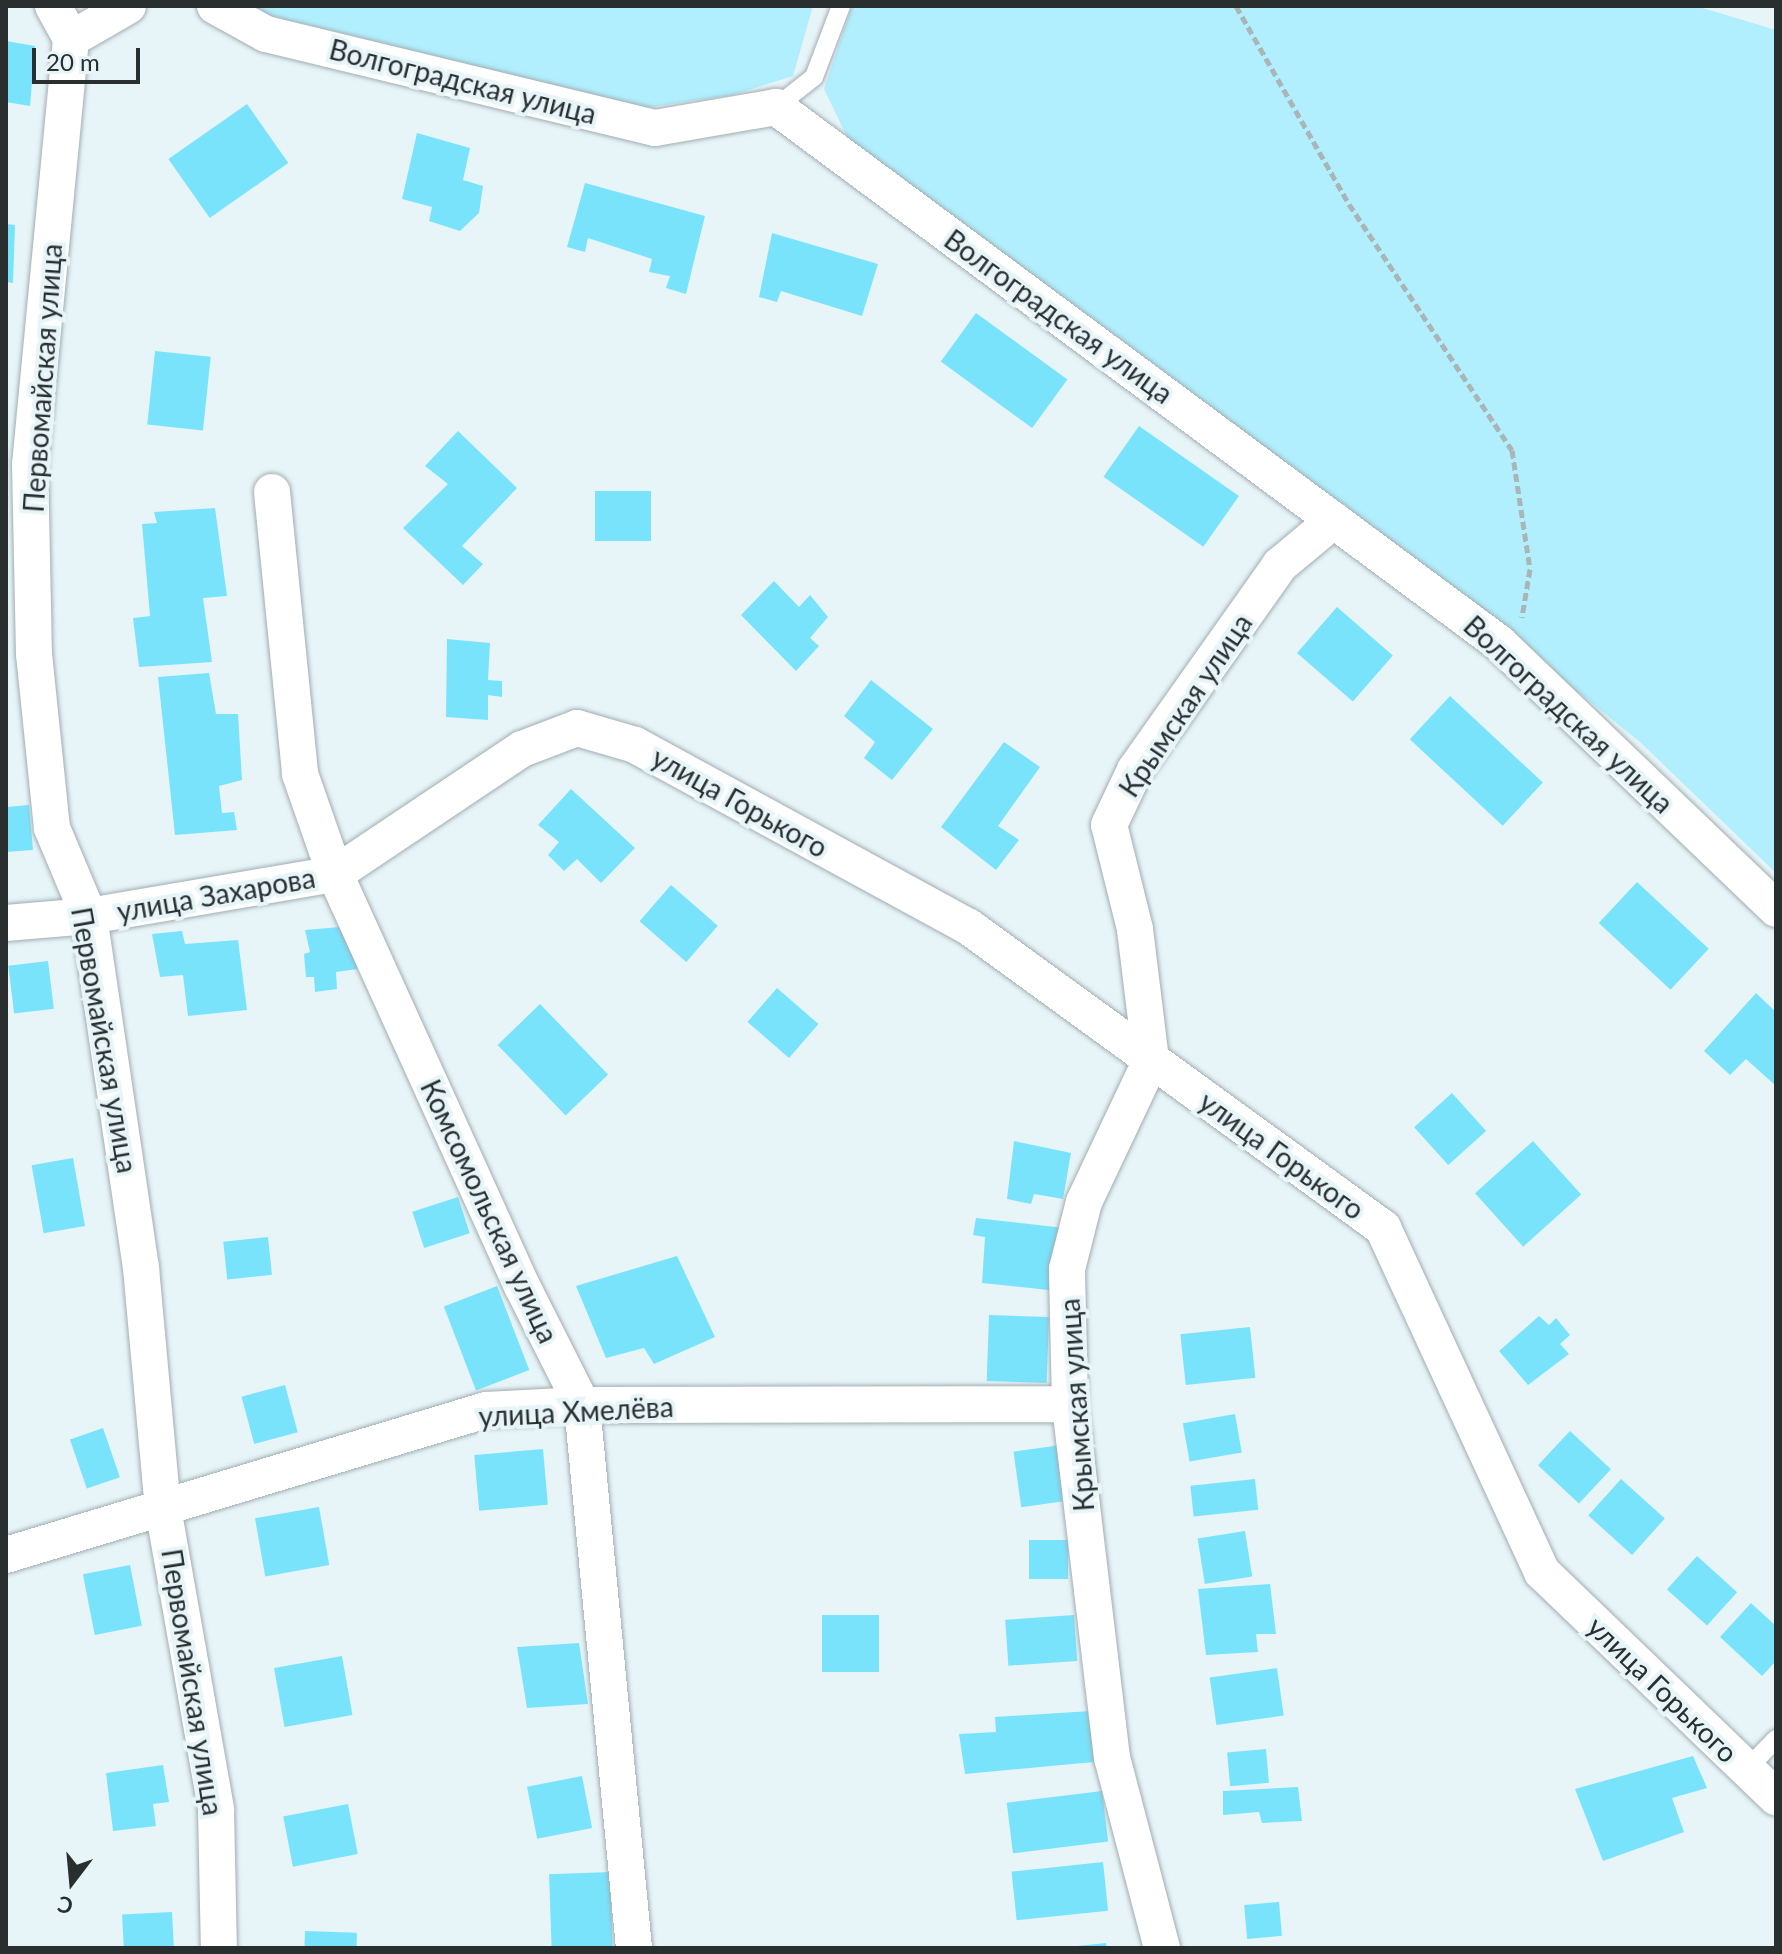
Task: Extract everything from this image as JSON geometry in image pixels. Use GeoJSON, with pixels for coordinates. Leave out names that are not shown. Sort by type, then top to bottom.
{"type":"FeatureCollection","features":[{"type":"Feature","properties":{"kind":"street"},"geometry":{"type":"LineString","coordinates":[[53,6],[71,39],[128,6]]}},
{"type":"Feature","properties":{"kind":"street","name":"Волгоградская улица"},"geometry":{"type":"LineString","coordinates":[[215,6],[266,34],[655,128],[776,107],[1334,520],[1515,658],[1776,909]]}},
{"type":"Feature","properties":{"kind":"street","name":"Первомайская улица"},"geometry":{"type":"LineString","coordinates":[[71,39],[30,464],[33,638],[52,828],[89,916],[141,1268],[163,1508],[216,1810],[219,1948]]}},
{"type":"Feature","properties":{"kind":"street","name":"Комсомольская улица"},"geometry":{"type":"LineString","coordinates":[[272,492],[300,774],[335,874],[522,1286],[582,1405],[634,1948]]}},
{"type":"Feature","properties":{"kind":"street","name":"Крымская улица"},"geometry":{"type":"LineString","coordinates":[[1162,1948],[1112,1758],[1070,1404],[1067,1269],[1084,1202],[1151,1060],[1135,929],[1109,825],[1135,770],[1280,565],[1334,520]]}},
{"type":"Feature","properties":{"kind":"street","name":"улица Захарова"},"geometry":{"type":"LineString","coordinates":[[6,923],[89,916],[335,874],[522,749],[577,728]]}},
{"type":"Feature","properties":{"kind":"street","name":"улица Горького"},"geometry":{"type":"LineString","coordinates":[[577,728],[635,745],[969,927],[1383,1228],[1542,1572],[1776,1797]]}},
{"type":"Feature","properties":{"kind":"street","name":"улица Хмелёва"},"geometry":{"type":"LineString","coordinates":[[6,1555],[486,1410],[582,1405],[1070,1404]]}},
{"type":"Feature","properties":{"kind":"lane"},"geometry":{"type":"LineString","coordinates":[[776,107],[814,77],[841,6]]}},
{"type":"Feature","properties":{"kind":"lane"},"geometry":{"type":"LineString","coordinates":[[1747,1769],[1776,1739]]}},
{"type":"Feature","properties":{"kind":"path"},"geometry":{"type":"LineString","coordinates":[[1236,6],[1349,204],[1512,450],[1530,569],[1515,658]]}},
{"type":"Feature","properties":{"kind":"shaded area"},"geometry":{"type":"Polygon","coordinates":[[[232,6],[813,6],[793,76],[733,95],[644,108],[232,6]]]}},
{"type":"Feature","properties":{"kind":"shaded area"},"geometry":{"type":"Polygon","coordinates":[[[852,6],[1696,6],[1776,30],[1776,873],[1641,743],[1428,570],[848,139],[824,89],[852,6]]]}},
{"type":"Feature","properties":{"kind":"building"},"geometry":{"type":"Polygon","coordinates":[[[6,41],[35,46],[30,106],[6,102],[6,41]]]}},
{"type":"Feature","properties":{"kind":"building"},"geometry":{"type":"Polygon","coordinates":[[[247,104],[288,163],[210,218],[168,159],[247,104]]]}},
{"type":"Feature","properties":{"kind":"building"},"geometry":{"type":"Polygon","coordinates":[[[417,133],[470,148],[463,180],[483,186],[479,213],[460,231],[429,221],[432,207],[402,199],[417,133]]]}},
{"type":"Feature","properties":{"kind":"building"},"geometry":{"type":"Polygon","coordinates":[[[585,183],[705,216],[686,294],[666,288],[670,276],[649,272],[652,259],[588,238],[585,252],[567,247],[585,183]]]}},
{"type":"Feature","properties":{"kind":"building"},"geometry":{"type":"Polygon","coordinates":[[[6,224],[15,225],[13,283],[6,282],[6,224]]]}},
{"type":"Feature","properties":{"kind":"building"},"geometry":{"type":"Polygon","coordinates":[[[772,233],[878,264],[862,316],[781,291],[777,302],[759,297],[772,233]]]}},
{"type":"Feature","properties":{"kind":"building"},"geometry":{"type":"Polygon","coordinates":[[[976,313],[1067,379],[1032,428],[941,362],[976,313]]]}},
{"type":"Feature","properties":{"kind":"building"},"geometry":{"type":"Polygon","coordinates":[[[155,351],[211,357],[203,430],[147,425],[155,351]]]}},
{"type":"Feature","properties":{"kind":"building"},"geometry":{"type":"Polygon","coordinates":[[[1139,426],[1239,496],[1203,547],[1103,477],[1139,426]]]}},
{"type":"Feature","properties":{"kind":"building"},"geometry":{"type":"Polygon","coordinates":[[[458,431],[517,488],[462,546],[483,564],[463,585],[403,528],[448,484],[425,466],[458,431]]]}},
{"type":"Feature","properties":{"kind":"building"},"geometry":{"type":"Polygon","coordinates":[[[595,491],[651,491],[651,541],[595,541],[595,491]]]}},
{"type":"Feature","properties":{"kind":"building"},"geometry":{"type":"Polygon","coordinates":[[[215,508],[227,596],[203,598],[212,662],[139,667],[133,618],[150,616],[142,524],[157,523],[154,512],[215,508]]]}},
{"type":"Feature","properties":{"kind":"building"},"geometry":{"type":"Polygon","coordinates":[[[774,581],[799,607],[810,595],[828,617],[810,638],[819,646],[796,671],[741,615],[774,581]]]}},
{"type":"Feature","properties":{"kind":"building"},"geometry":{"type":"Polygon","coordinates":[[[1337,607],[1393,656],[1353,702],[1297,653],[1337,607]]]}},
{"type":"Feature","properties":{"kind":"building"},"geometry":{"type":"Polygon","coordinates":[[[447,639],[490,643],[488,680],[502,681],[502,697],[488,695],[488,720],[446,717],[447,639]]]}},
{"type":"Feature","properties":{"kind":"building"},"geometry":{"type":"Polygon","coordinates":[[[209,673],[216,714],[238,714],[242,780],[219,786],[222,813],[234,812],[237,830],[175,835],[158,677],[209,673]]]}},
{"type":"Feature","properties":{"kind":"building"},"geometry":{"type":"Polygon","coordinates":[[[871,680],[933,729],[892,780],[864,758],[875,742],[844,716],[871,680]]]}},
{"type":"Feature","properties":{"kind":"building"},"geometry":{"type":"Polygon","coordinates":[[[1450,696],[1543,783],[1503,826],[1410,739],[1450,696]]]}},
{"type":"Feature","properties":{"kind":"building"},"geometry":{"type":"Polygon","coordinates":[[[1004,742],[1040,767],[998,826],[1019,840],[996,870],[941,827],[1004,742]]]}},
{"type":"Feature","properties":{"kind":"building"},"geometry":{"type":"Polygon","coordinates":[[[571,789],[635,848],[601,883],[577,859],[564,871],[548,855],[559,842],[538,825],[571,789]]]}},
{"type":"Feature","properties":{"kind":"building"},"geometry":{"type":"Polygon","coordinates":[[[29,805],[33,850],[6,852],[6,807],[29,805]]]}},
{"type":"Feature","properties":{"kind":"building"},"geometry":{"type":"Polygon","coordinates":[[[1637,882],[1709,949],[1670,990],[1599,923],[1637,882]]]}},
{"type":"Feature","properties":{"kind":"building"},"geometry":{"type":"Polygon","coordinates":[[[671,885],[718,926],[686,962],[640,921],[671,885]]]}},
{"type":"Feature","properties":{"kind":"building"},"geometry":{"type":"Polygon","coordinates":[[[352,926],[358,969],[336,972],[337,989],[315,992],[314,977],[306,977],[304,954],[310,952],[305,930],[352,926]]]}},
{"type":"Feature","properties":{"kind":"building"},"geometry":{"type":"Polygon","coordinates":[[[182,931],[185,944],[238,940],[247,1010],[188,1016],[183,975],[160,977],[152,934],[182,931]]]}},
{"type":"Feature","properties":{"kind":"building"},"geometry":{"type":"Polygon","coordinates":[[[48,961],[54,1009],[14,1014],[8,966],[48,961]]]}},
{"type":"Feature","properties":{"kind":"building"},"geometry":{"type":"Polygon","coordinates":[[[777,988],[819,1024],[789,1058],[747,1022],[777,988]]]}},
{"type":"Feature","properties":{"kind":"building"},"geometry":{"type":"Polygon","coordinates":[[[1756,993],[1776,1012],[1776,1086],[1746,1059],[1730,1075],[1704,1051],[1756,993]]]}},
{"type":"Feature","properties":{"kind":"building"},"geometry":{"type":"Polygon","coordinates":[[[540,1004],[608,1074],[566,1115],[498,1045],[540,1004]]]}},
{"type":"Feature","properties":{"kind":"building"},"geometry":{"type":"Polygon","coordinates":[[[1452,1093],[1486,1131],[1448,1165],[1414,1127],[1452,1093]]]}},
{"type":"Feature","properties":{"kind":"building"},"geometry":{"type":"Polygon","coordinates":[[[1014,1141],[1071,1153],[1063,1199],[1034,1194],[1031,1204],[1007,1199],[1014,1141]]]}},
{"type":"Feature","properties":{"kind":"building"},"geometry":{"type":"Polygon","coordinates":[[[1533,1141],[1581,1195],[1523,1247],[1475,1193],[1533,1141]]]}},
{"type":"Feature","properties":{"kind":"building"},"geometry":{"type":"Polygon","coordinates":[[[73,1158],[85,1226],[44,1233],[32,1165],[73,1158]]]}},
{"type":"Feature","properties":{"kind":"building"},"geometry":{"type":"Polygon","coordinates":[[[458,1197],[470,1233],[424,1248],[412,1212],[458,1197]]]}},
{"type":"Feature","properties":{"kind":"building"},"geometry":{"type":"Polygon","coordinates":[[[976,1218],[1064,1228],[1058,1291],[982,1283],[985,1237],[973,1235],[976,1218]]]}},
{"type":"Feature","properties":{"kind":"building"},"geometry":{"type":"Polygon","coordinates":[[[268,1237],[272,1275],[227,1279],[223,1242],[268,1237]]]}},
{"type":"Feature","properties":{"kind":"building"},"geometry":{"type":"Polygon","coordinates":[[[677,1256],[715,1337],[654,1364],[644,1348],[606,1358],[576,1286],[677,1256]]]}},
{"type":"Feature","properties":{"kind":"building"},"geometry":{"type":"Polygon","coordinates":[[[497,1286],[529,1370],[476,1390],[444,1306],[497,1286]]]}},
{"type":"Feature","properties":{"kind":"building"},"geometry":{"type":"Polygon","coordinates":[[[989,1315],[1049,1317],[1047,1383],[987,1381],[989,1315]]]}},
{"type":"Feature","properties":{"kind":"building"},"geometry":{"type":"Polygon","coordinates":[[[1539,1316],[1549,1325],[1556,1318],[1570,1335],[1560,1344],[1569,1354],[1528,1385],[1499,1351],[1539,1316]]]}},
{"type":"Feature","properties":{"kind":"building"},"geometry":{"type":"Polygon","coordinates":[[[1250,1327],[1255,1378],[1186,1385],[1180,1334],[1250,1327]]]}},
{"type":"Feature","properties":{"kind":"building"},"geometry":{"type":"Polygon","coordinates":[[[285,1385],[298,1432],[254,1444],[242,1397],[285,1385]]]}},
{"type":"Feature","properties":{"kind":"building"},"geometry":{"type":"Polygon","coordinates":[[[1235,1414],[1242,1452],[1190,1462],[1183,1423],[1235,1414]]]}},
{"type":"Feature","properties":{"kind":"building"},"geometry":{"type":"Polygon","coordinates":[[[103,1428],[120,1477],[87,1489],[70,1439],[103,1428]]]}},
{"type":"Feature","properties":{"kind":"building"},"geometry":{"type":"Polygon","coordinates":[[[1570,1431],[1611,1469],[1579,1504],[1538,1465],[1570,1431]]]}},
{"type":"Feature","properties":{"kind":"building"},"geometry":{"type":"Polygon","coordinates":[[[1061,1445],[1069,1500],[1021,1507],[1013,1452],[1061,1445]]]}},
{"type":"Feature","properties":{"kind":"building"},"geometry":{"type":"Polygon","coordinates":[[[543,1449],[548,1505],[479,1511],[474,1455],[543,1449]]]}},
{"type":"Feature","properties":{"kind":"building"},"geometry":{"type":"Polygon","coordinates":[[[1255,1479],[1258,1510],[1194,1517],[1190,1486],[1255,1479]]]}},
{"type":"Feature","properties":{"kind":"building"},"geometry":{"type":"Polygon","coordinates":[[[1621,1479],[1665,1518],[1632,1555],[1588,1515],[1621,1479]]]}},
{"type":"Feature","properties":{"kind":"building"},"geometry":{"type":"Polygon","coordinates":[[[319,1507],[329,1565],[265,1576],[255,1518],[319,1507]]]}},
{"type":"Feature","properties":{"kind":"building"},"geometry":{"type":"Polygon","coordinates":[[[1245,1531],[1252,1576],[1205,1584],[1198,1539],[1245,1531]]]}},
{"type":"Feature","properties":{"kind":"building"},"geometry":{"type":"Polygon","coordinates":[[[1029,1540],[1068,1540],[1068,1579],[1029,1579],[1029,1540]]]}},
{"type":"Feature","properties":{"kind":"building"},"geometry":{"type":"Polygon","coordinates":[[[1697,1556],[1737,1592],[1707,1626],[1667,1589],[1697,1556]]]}},
{"type":"Feature","properties":{"kind":"building"},"geometry":{"type":"Polygon","coordinates":[[[130,1565],[142,1626],[95,1635],[83,1574],[130,1565]]]}},
{"type":"Feature","properties":{"kind":"building"},"geometry":{"type":"Polygon","coordinates":[[[1270,1584],[1276,1634],[1256,1634],[1258,1652],[1206,1655],[1198,1589],[1270,1584]]]}},
{"type":"Feature","properties":{"kind":"building"},"geometry":{"type":"Polygon","coordinates":[[[1751,1603],[1776,1626],[1776,1661],[1762,1676],[1720,1637],[1751,1603]]]}},
{"type":"Feature","properties":{"kind":"building"},"geometry":{"type":"Polygon","coordinates":[[[822,1615],[879,1615],[879,1672],[822,1672],[822,1615]]]}},
{"type":"Feature","properties":{"kind":"building"},"geometry":{"type":"Polygon","coordinates":[[[1074,1615],[1077,1661],[1008,1666],[1005,1620],[1074,1615]]]}},
{"type":"Feature","properties":{"kind":"building"},"geometry":{"type":"Polygon","coordinates":[[[579,1643],[588,1704],[527,1708],[517,1647],[579,1643]]]}},
{"type":"Feature","properties":{"kind":"building"},"geometry":{"type":"Polygon","coordinates":[[[342,1656],[352,1715],[284,1727],[274,1668],[342,1656]]]}},
{"type":"Feature","properties":{"kind":"building"},"geometry":{"type":"Polygon","coordinates":[[[1277,1668],[1284,1716],[1216,1725],[1210,1677],[1277,1668]]]}},
{"type":"Feature","properties":{"kind":"building"},"geometry":{"type":"Polygon","coordinates":[[[1091,1711],[1094,1762],[965,1774],[959,1734],[996,1732],[995,1717],[1091,1711]]]}},
{"type":"Feature","properties":{"kind":"building"},"geometry":{"type":"Polygon","coordinates":[[[1266,1749],[1269,1783],[1230,1786],[1227,1752],[1266,1749]]]}},
{"type":"Feature","properties":{"kind":"building"},"geometry":{"type":"Polygon","coordinates":[[[1693,1756],[1707,1788],[1672,1798],[1684,1832],[1603,1861],[1575,1789],[1693,1756]]]}},
{"type":"Feature","properties":{"kind":"building"},"geometry":{"type":"Polygon","coordinates":[[[163,1765],[169,1802],[153,1804],[156,1826],[113,1831],[106,1773],[163,1765]]]}},
{"type":"Feature","properties":{"kind":"building"},"geometry":{"type":"Polygon","coordinates":[[[582,1776],[592,1828],[537,1839],[527,1787],[582,1776]]]}},
{"type":"Feature","properties":{"kind":"building"},"geometry":{"type":"Polygon","coordinates":[[[1298,1787],[1302,1821],[1262,1823],[1259,1812],[1223,1815],[1223,1791],[1298,1787]]]}},
{"type":"Feature","properties":{"kind":"building"},"geometry":{"type":"Polygon","coordinates":[[[1102,1791],[1108,1842],[1013,1853],[1007,1803],[1102,1791]]]}},
{"type":"Feature","properties":{"kind":"building"},"geometry":{"type":"Polygon","coordinates":[[[348,1804],[358,1854],[293,1867],[283,1817],[348,1804]]]}},
{"type":"Feature","properties":{"kind":"building"},"geometry":{"type":"Polygon","coordinates":[[[1103,1862],[1108,1911],[1017,1920],[1012,1872],[1103,1862]]]}},
{"type":"Feature","properties":{"kind":"building"},"geometry":{"type":"Polygon","coordinates":[[[610,1872],[613,1948],[552,1948],[549,1874],[610,1872]]]}},
{"type":"Feature","properties":{"kind":"building"},"geometry":{"type":"Polygon","coordinates":[[[1279,1902],[1282,1936],[1247,1939],[1244,1905],[1279,1902]]]}},
{"type":"Feature","properties":{"kind":"building"},"geometry":{"type":"Polygon","coordinates":[[[172,1912],[174,1948],[124,1948],[122,1915],[172,1912]]]}},
{"type":"Feature","properties":{"kind":"building"},"geometry":{"type":"Polygon","coordinates":[[[305,1931],[357,1933],[356,1948],[304,1948],[305,1931]]]}},
{"type":"Feature","properties":{"kind":"building"},"geometry":{"type":"Polygon","coordinates":[[[1106,1943],[1107,1948],[1077,1948],[1077,1946],[1106,1943]]]}}]}
